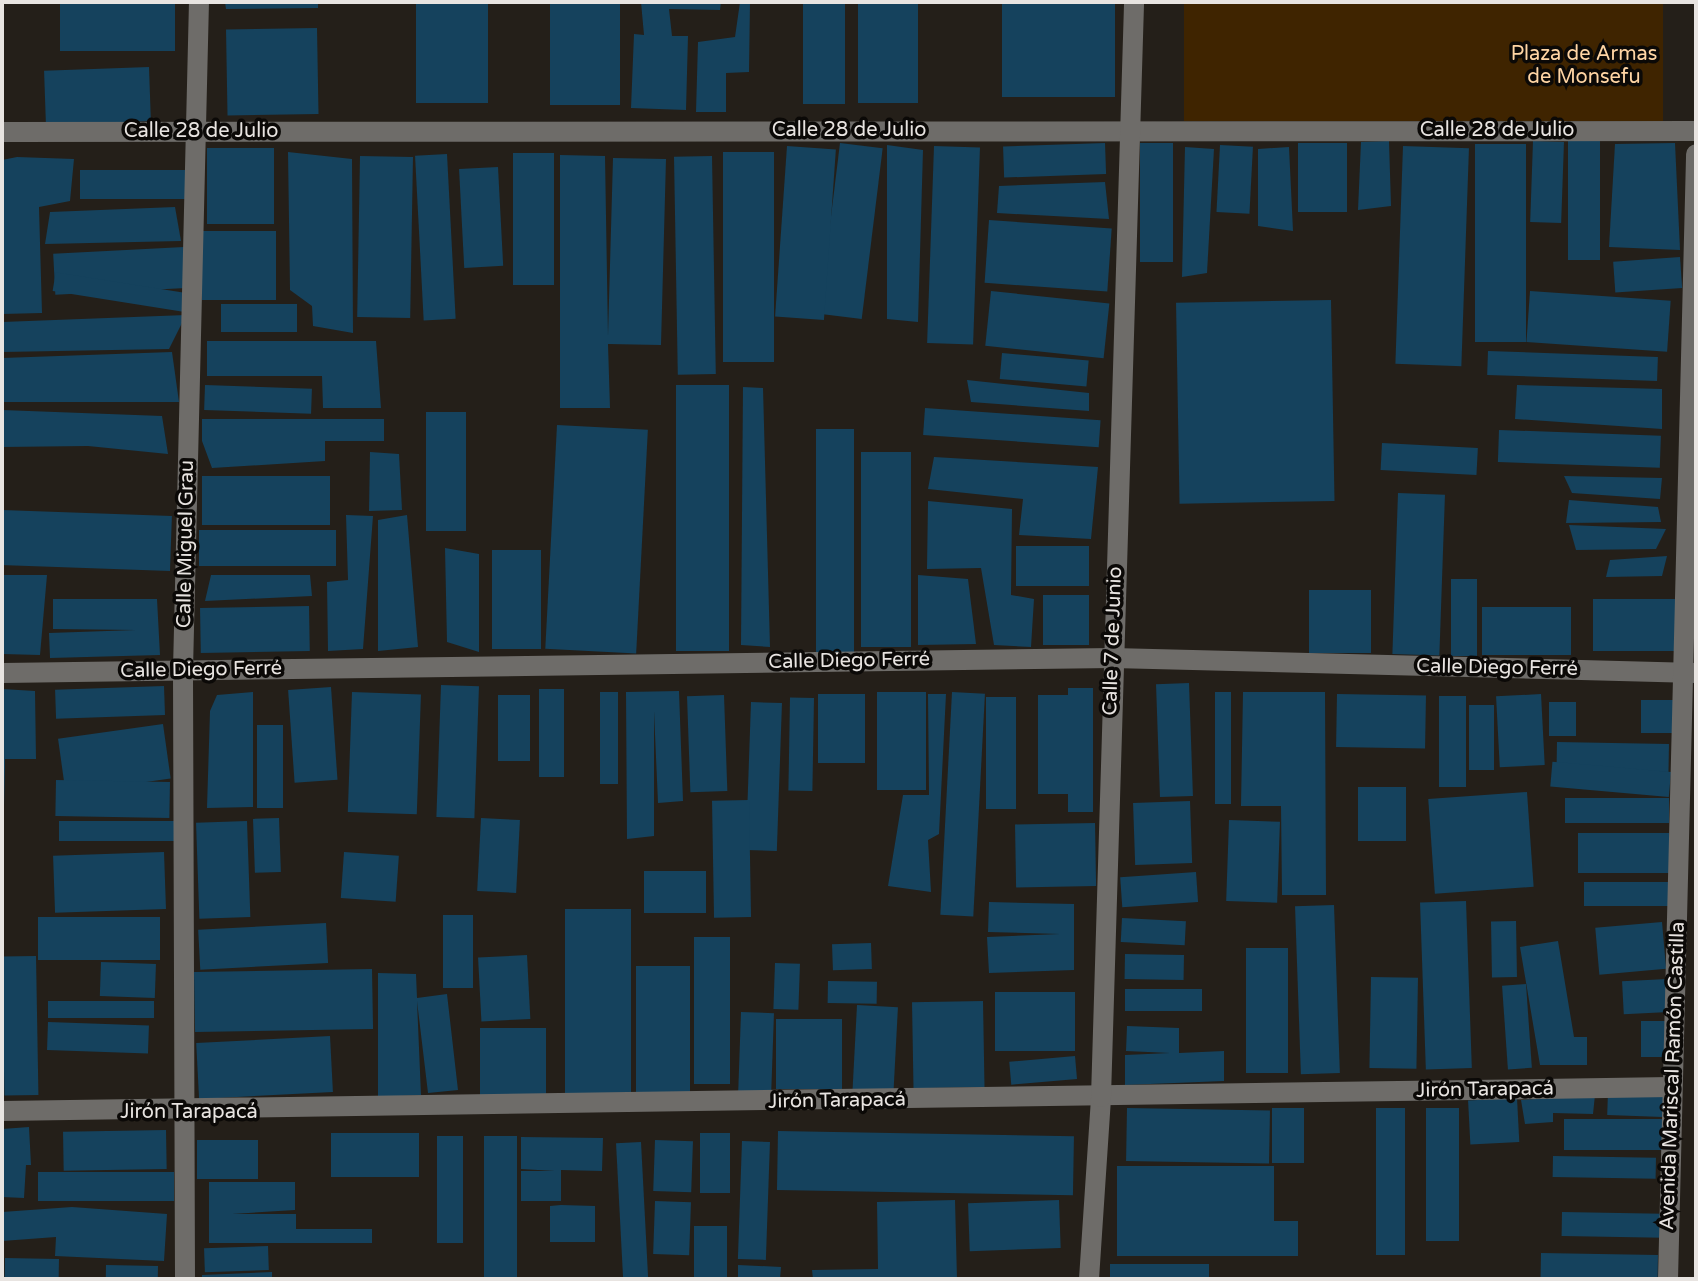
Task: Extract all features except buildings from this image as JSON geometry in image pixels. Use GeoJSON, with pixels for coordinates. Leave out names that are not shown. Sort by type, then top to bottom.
{"type":"FeatureCollection","features":[{"type":"Feature","properties":{"kind":"street","name":"Calle Miguel Grau"},"geometry":{"type":"LineString","coordinates":[[185,1279],[188,1112],[183,670],[199,2]]}},
{"type":"Feature","properties":{"kind":"street","name":"Calle 7 de Junio"},"geometry":{"type":"LineString","coordinates":[[1089,1279],[1101,1097],[1134,2]]}},
{"type":"Feature","properties":{"kind":"street","name":"Calle 28 de Julio"},"geometry":{"type":"LineString","coordinates":[[2,132],[1696,131]]}},
{"type":"Feature","properties":{"kind":"street","name":"Avenida Mariscal Ramón Castilla"},"geometry":{"type":"LineString","coordinates":[[1668,1279],[1671,1087],[1690,673],[1696,154]]}},
{"type":"Feature","properties":{"kind":"street","name":"Calle Diego Ferré"},"geometry":{"type":"LineString","coordinates":[[2,673],[1113,658],[1690,673]]}},
{"type":"Feature","properties":{"kind":"street","name":"Jirón Tarapacá"},"geometry":{"type":"LineString","coordinates":[[2,1111],[188,1112],[1671,1087]]}},
{"type":"Feature","properties":{"kind":"green space","name":"Plaza de Armas de Monsefu"},"geometry":{"type":"Polygon","coordinates":[[[1184,2],[1663,2],[1663,121],[1184,121],[1184,2]]]}}]}
